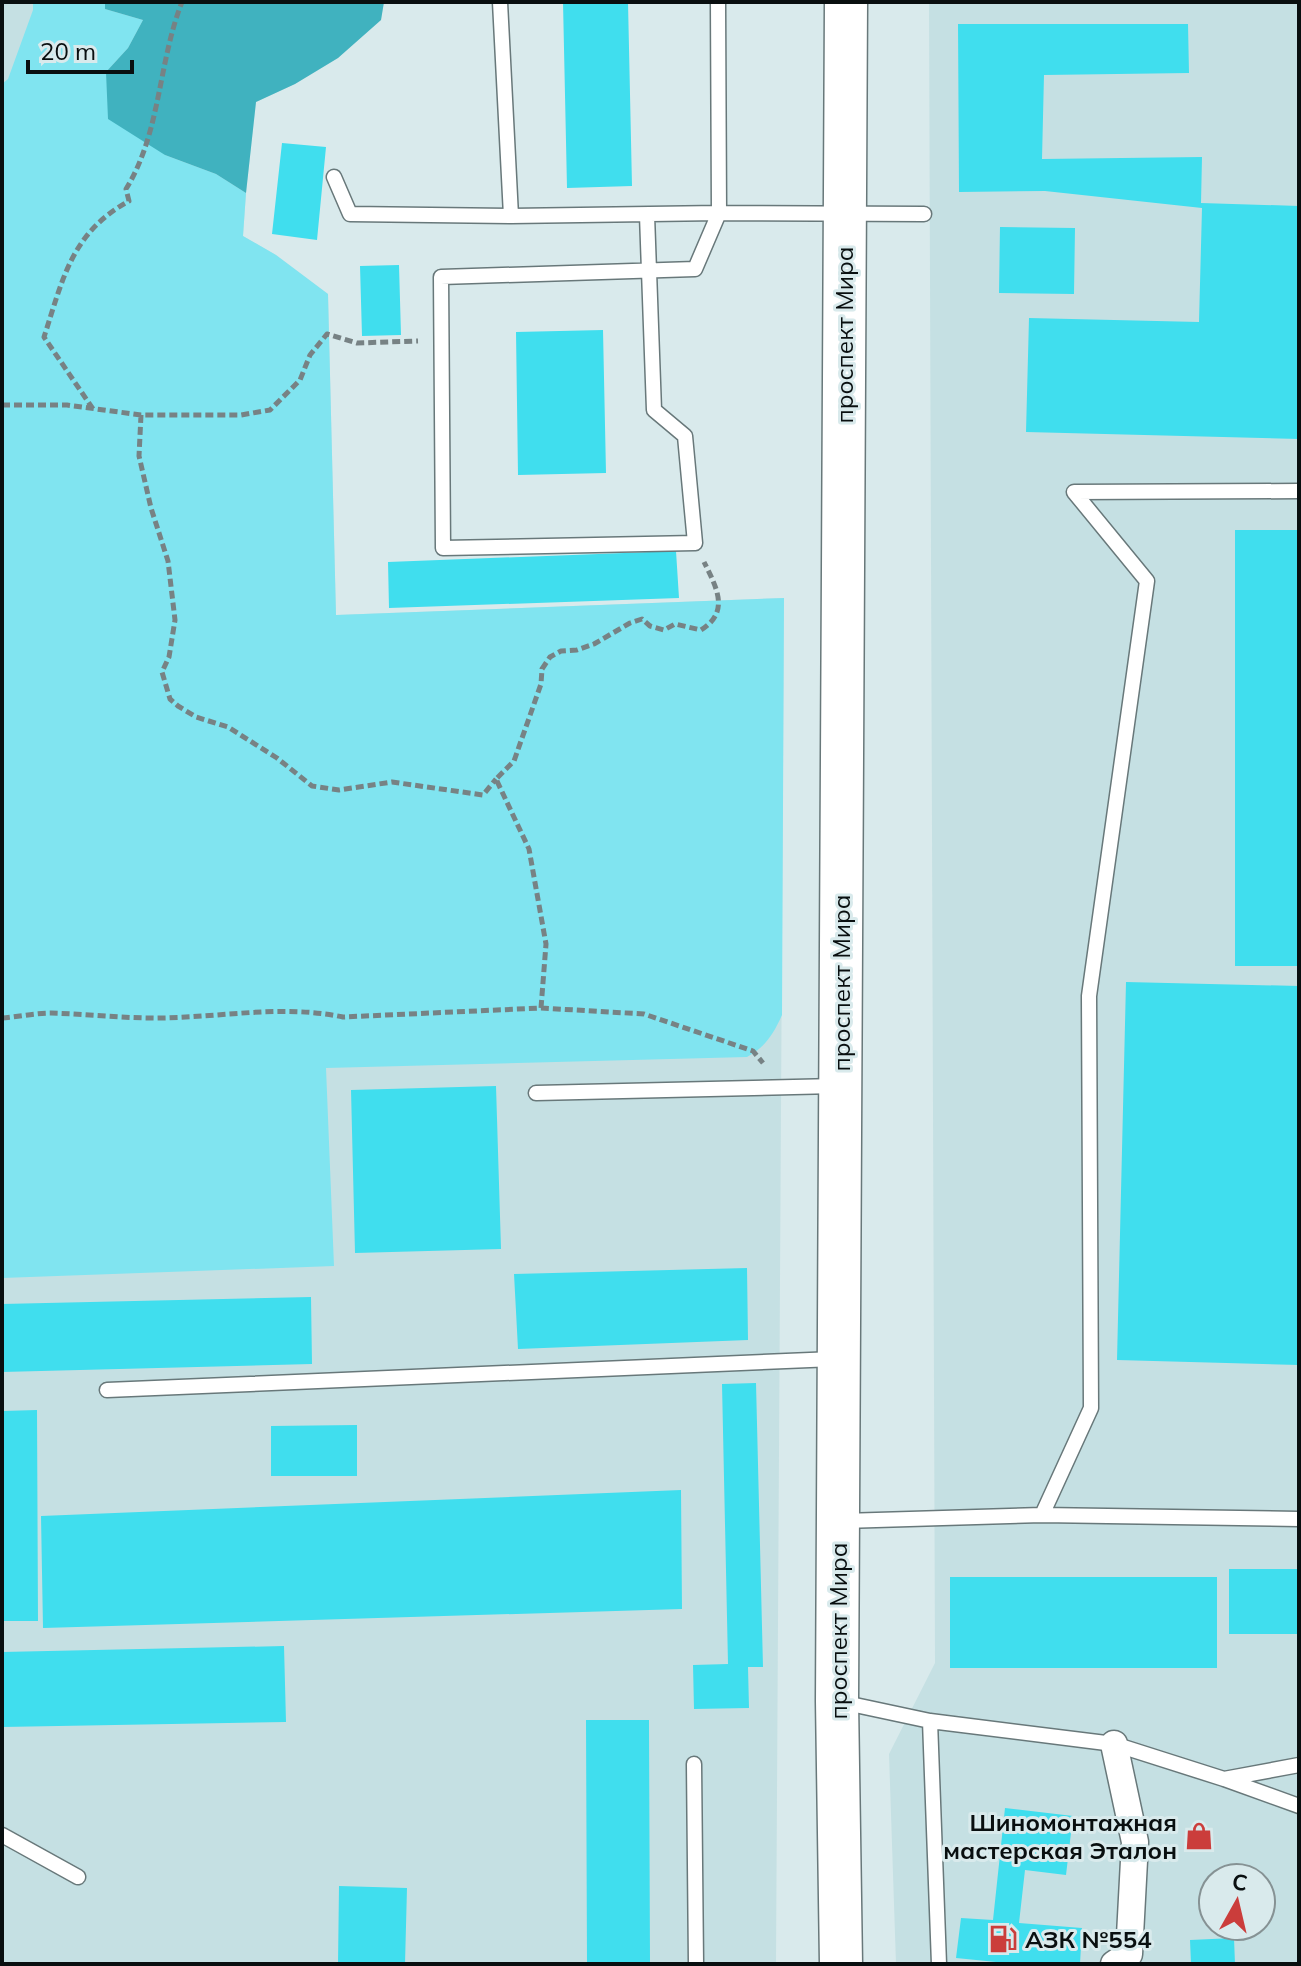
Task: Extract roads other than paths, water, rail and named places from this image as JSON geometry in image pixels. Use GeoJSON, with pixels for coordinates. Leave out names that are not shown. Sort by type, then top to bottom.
{"type":"FeatureCollection","features":[{"type":"Feature","properties":{"kind":"main road","name":"проспект Мира"},"geometry":{"type":"LineString","coordinates":[[841,1964],[837,1701],[846,2]]}},
{"type":"Feature","properties":{"kind":"street"},"geometry":{"type":"LineString","coordinates":[[1114,1744],[1135,1842],[1129,1954],[1114,1964]]}},
{"type":"Feature","properties":{"kind":"lane"},"geometry":{"type":"LineString","coordinates":[[500,2],[511,216]]}},
{"type":"Feature","properties":{"kind":"lane"},"geometry":{"type":"LineString","coordinates":[[647,215],[649,272],[654,410],[685,436],[695,543],[443,548],[441,277],[649,272],[695,269],[719,213],[718,2]]}},
{"type":"Feature","properties":{"kind":"lane"},"geometry":{"type":"LineString","coordinates":[[334,177],[350,214],[924,214]]}},
{"type":"Feature","properties":{"kind":"lane"},"geometry":{"type":"LineString","coordinates":[[1042,1515],[1091,1408],[1089,996],[1147,581],[1074,492],[1299,491]]}},
{"type":"Feature","properties":{"kind":"lane"},"geometry":{"type":"LineString","coordinates":[[536,1093],[840,1085]]}},
{"type":"Feature","properties":{"kind":"lane"},"geometry":{"type":"LineString","coordinates":[[107,1390],[839,1359]]}},
{"type":"Feature","properties":{"kind":"lane"},"geometry":{"type":"LineString","coordinates":[[838,1521],[1042,1515],[1299,1519]]}},
{"type":"Feature","properties":{"kind":"lane"},"geometry":{"type":"LineString","coordinates":[[837,1701],[930,1721],[1114,1744],[1299,1806]]}},
{"type":"Feature","properties":{"kind":"lane"},"geometry":{"type":"LineString","coordinates":[[930,1721],[939,1964]]}},
{"type":"Feature","properties":{"kind":"lane"},"geometry":{"type":"LineString","coordinates":[[694,1764],[696,1964]]}},
{"type":"Feature","properties":{"kind":"lane"},"geometry":{"type":"LineString","coordinates":[[1224,1779],[1299,1765]]}},
{"type":"Feature","properties":{"kind":"lane"},"geometry":{"type":"LineString","coordinates":[[2,1835],[78,1877]]}},
{"type":"Feature","properties":{"kind":"place","name":"Шиномонтажная мастерская Эталон"},"geometry":{"type":"Point","coordinates":[1199,1836]}},
{"type":"Feature","properties":{"kind":"place","name":"АЗК №554"},"geometry":{"type":"Point","coordinates":[1003,1939]}}]}
